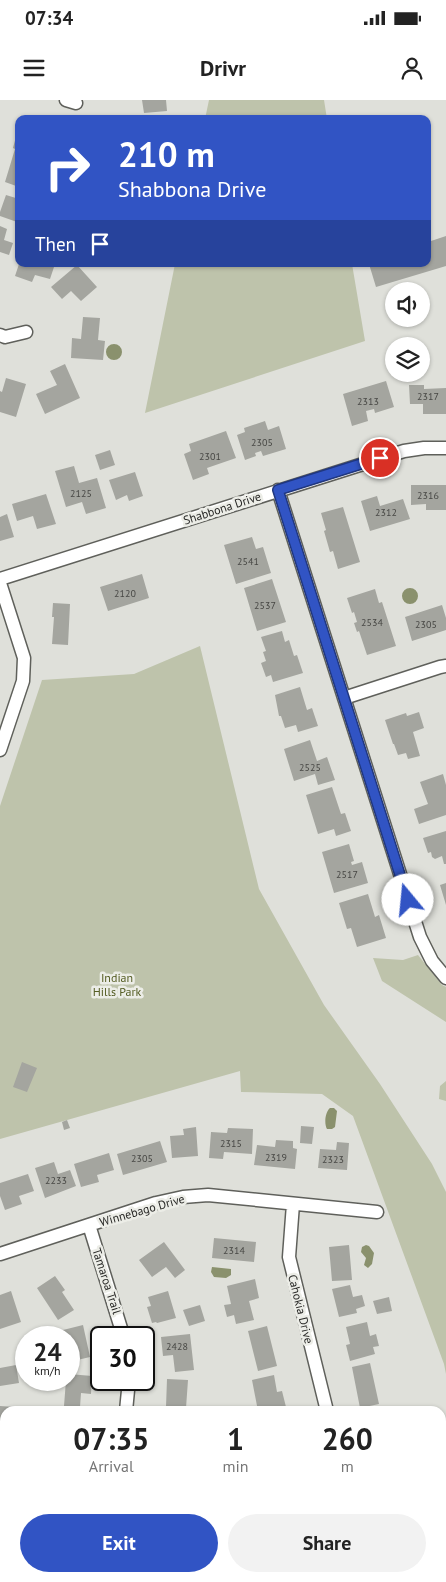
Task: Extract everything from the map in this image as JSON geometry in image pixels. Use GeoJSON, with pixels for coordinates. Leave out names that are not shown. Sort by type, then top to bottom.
{"type":"FeatureCollection","features":[{"type":"Feature","properties":{"kind":"street"},"geometry":{"type":"LineString","coordinates":[[0,335],[5,337],[26,332]]}},
{"type":"Feature","properties":{"kind":"street","name":"Shabbona Drive"},"geometry":{"type":"LineString","coordinates":[[0,579],[404,451],[424,448],[446,448]]}},
{"type":"Feature","properties":{"kind":"street"},"geometry":{"type":"LineString","coordinates":[[278,490],[420,938],[432,961],[446,978]]}},
{"type":"Feature","properties":{"kind":"street"},"geometry":{"type":"LineString","coordinates":[[0,584],[24,658],[24,670],[0,750]]}},
{"type":"Feature","properties":{"kind":"street"},"geometry":{"type":"LineString","coordinates":[[344,698],[446,666]]}},
{"type":"Feature","properties":{"kind":"street","name":"Winnebago Drive"},"geometry":{"type":"LineString","coordinates":[[0,1254],[183,1197],[208,1195],[377,1212]]}},
{"type":"Feature","properties":{"kind":"street","name":"Cahokia Drive"},"geometry":{"type":"LineString","coordinates":[[292,1204],[289,1257],[327,1406]]}},
{"type":"Feature","properties":{"kind":"street","name":"Tamaroa Trail"},"geometry":{"type":"LineString","coordinates":[[89,1225],[120,1326]]}},
{"type":"Feature","properties":{"kind":"street"},"geometry":{"type":"LineString","coordinates":[[126,1406],[128,1391]]}},
{"type":"Feature","properties":{"kind":"green space"},"geometry":{"type":"Polygon","coordinates":[[[209,100],[324,100],[326,115],[206,115],[209,100]]]}},
{"type":"Feature","properties":{"kind":"green space"},"geometry":{"type":"Polygon","coordinates":[[[174,267],[353,267],[365,341],[145,413],[174,267]]]}},
{"type":"Feature","properties":{"kind":"green space","name":"Indian Hills Park"},"geometry":{"type":"Polygon","coordinates":[[[200,646],[259,889],[324,1005],[380,1084],[432,1164],[446,1192],[446,1374],[444,1364],[353,1116],[322,1094],[241,1092],[240,1071],[0,1139],[0,806],[42,680],[134,674],[200,646]]]}},
{"type":"Feature","properties":{"kind":"green space"},"geometry":{"type":"Polygon","coordinates":[[[418,955],[442,985],[446,987],[446,1022],[382,981],[373,958],[403,960],[418,955]]]}},
{"type":"Feature","properties":{"kind":"green space"},"geometry":{"type":"Polygon","coordinates":[[[446,1081],[446,1101],[439,1099],[440,1086],[446,1081]]]}},
{"type":"Feature","properties":{"kind":"shaded area"},"geometry":{"type":"Polygon","coordinates":[[[111,344],[117,344],[122,349],[120,358],[111,360],[106,355],[106,349],[111,344]]]}},
{"type":"Feature","properties":{"kind":"shaded area"},"geometry":{"type":"Polygon","coordinates":[[[407,588],[413,588],[418,593],[416,602],[407,604],[402,599],[402,593],[407,588]]]}},
{"type":"Feature","properties":{"kind":"shaded area"},"geometry":{"type":"Polygon","coordinates":[[[330,1108],[334,1108],[337,1111],[335,1127],[327,1129],[326,1118],[330,1108]]]}},
{"type":"Feature","properties":{"kind":"shaded area"},"geometry":{"type":"Polygon","coordinates":[[[366,1245],[374,1253],[372,1264],[368,1268],[364,1265],[366,1258],[361,1252],[362,1247],[366,1245]]]}},
{"type":"Feature","properties":{"kind":"shaded area"},"geometry":{"type":"Polygon","coordinates":[[[212,1267],[231,1269],[231,1275],[226,1278],[214,1277],[211,1272],[212,1267]]]}},
{"type":"Feature","properties":{"kind":"building"},"geometry":{"type":"Polygon","coordinates":[[[142,100],[166,100],[167,111],[144,113],[142,100]]]}},
{"type":"Feature","properties":{"kind":"building"},"geometry":{"type":"Polygon","coordinates":[[[15,149],[15,186],[5,182],[15,149]]]}},
{"type":"Feature","properties":{"kind":"building"},"geometry":{"type":"Polygon","coordinates":[[[6,195],[15,198],[15,221],[0,216],[6,195]]]}},
{"type":"Feature","properties":{"kind":"building"},"geometry":{"type":"Polygon","coordinates":[[[0,226],[7,229],[4,240],[13,243],[9,255],[0,252],[0,226]]]}},
{"type":"Feature","properties":{"kind":"building"},"geometry":{"type":"Polygon","coordinates":[[[446,236],[446,266],[393,282],[385,282],[385,284],[376,287],[370,267],[431,267],[431,241],[446,236]]]}},
{"type":"Feature","properties":{"kind":"building"},"geometry":{"type":"Polygon","coordinates":[[[18,267],[54,267],[50,279],[35,275],[32,282],[15,276],[18,267]]]}},
{"type":"Feature","properties":{"kind":"building"},"geometry":{"type":"Polygon","coordinates":[[[75,267],[79,267],[97,287],[81,301],[71,291],[62,299],[51,287],[75,267]]]}},
{"type":"Feature","properties":{"kind":"building"},"geometry":{"type":"Polygon","coordinates":[[[83,317],[100,318],[98,340],[105,341],[103,360],[71,358],[72,338],[81,339],[83,317]]]}},
{"type":"Feature","properties":{"kind":"building"},"geometry":{"type":"Polygon","coordinates":[[[65,364],[80,398],[45,414],[36,394],[57,385],[50,371],[65,364]]]}},
{"type":"Feature","properties":{"kind":"building"},"geometry":{"type":"Polygon","coordinates":[[[6,378],[26,384],[16,417],[0,412],[0,391],[2,392],[6,378]]]}},
{"type":"Feature","properties":{"kind":"building"},"geometry":{"type":"Polygon","coordinates":[[[385,381],[394,407],[375,413],[374,409],[366,411],[368,421],[352,426],[343,394],[385,381]]]}},
{"type":"Feature","properties":{"kind":"building"},"geometry":{"type":"Polygon","coordinates":[[[409,385],[424,385],[424,389],[446,388],[446,414],[423,414],[423,404],[410,404],[409,385]]]}},
{"type":"Feature","properties":{"kind":"building"},"geometry":{"type":"Polygon","coordinates":[[[265,421],[268,430],[279,426],[286,449],[263,456],[261,451],[255,453],[256,456],[245,460],[237,435],[245,432],[244,428],[265,421]]]}},
{"type":"Feature","properties":{"kind":"building"},"geometry":{"type":"Polygon","coordinates":[[[226,431],[236,458],[207,468],[209,474],[193,480],[184,454],[191,451],[189,444],[226,431]]]}},
{"type":"Feature","properties":{"kind":"building"},"geometry":{"type":"Polygon","coordinates":[[[110,450],[115,465],[100,470],[95,455],[110,450]]]}},
{"type":"Feature","properties":{"kind":"building"},"geometry":{"type":"Polygon","coordinates":[[[74,466],[79,483],[97,478],[106,508],[86,514],[82,502],[66,507],[55,471],[74,466]]]}},
{"type":"Feature","properties":{"kind":"building"},"geometry":{"type":"Polygon","coordinates":[[[135,472],[143,496],[129,501],[127,495],[116,500],[109,480],[135,472]]]}},
{"type":"Feature","properties":{"kind":"building"},"geometry":{"type":"Polygon","coordinates":[[[411,485],[446,485],[446,510],[426,510],[426,504],[411,505],[411,485]]]}},
{"type":"Feature","properties":{"kind":"building"},"geometry":{"type":"Polygon","coordinates":[[[46,494],[56,524],[37,529],[33,516],[17,521],[12,504],[46,494]]]}},
{"type":"Feature","properties":{"kind":"building"},"geometry":{"type":"Polygon","coordinates":[[[377,496],[380,506],[403,499],[410,519],[370,531],[361,501],[377,496]]]}},
{"type":"Feature","properties":{"kind":"building"},"geometry":{"type":"Polygon","coordinates":[[[343,507],[360,562],[338,569],[333,551],[330,552],[321,513],[343,507]]]}},
{"type":"Feature","properties":{"kind":"building"},"geometry":{"type":"Polygon","coordinates":[[[7,514],[14,537],[0,541],[0,517],[7,514]]]}},
{"type":"Feature","properties":{"kind":"building"},"geometry":{"type":"Polygon","coordinates":[[[252,537],[256,549],[263,547],[271,573],[236,584],[224,545],[252,537]]]}},
{"type":"Feature","properties":{"kind":"building"},"geometry":{"type":"Polygon","coordinates":[[[142,574],[149,598],[108,611],[100,587],[142,574]]]}},
{"type":"Feature","properties":{"kind":"building"},"geometry":{"type":"Polygon","coordinates":[[[272,579],[286,622],[257,631],[244,588],[272,579]]]}},
{"type":"Feature","properties":{"kind":"building"},"geometry":{"type":"Polygon","coordinates":[[[375,589],[379,603],[382,602],[396,646],[367,655],[359,631],[357,632],[354,623],[357,622],[354,612],[352,613],[347,598],[375,589]]]}},
{"type":"Feature","properties":{"kind":"building"},"geometry":{"type":"Polygon","coordinates":[[[53,603],[70,604],[68,645],[52,644],[53,603]]]}},
{"type":"Feature","properties":{"kind":"building"},"geometry":{"type":"Polygon","coordinates":[[[442,605],[446,618],[446,630],[412,641],[405,617],[442,605]]]}},
{"type":"Feature","properties":{"kind":"building"},"geometry":{"type":"Polygon","coordinates":[[[282,631],[285,642],[289,640],[294,656],[297,655],[303,673],[273,682],[271,675],[266,677],[261,663],[266,661],[263,652],[266,651],[261,637],[282,631]]]}},
{"type":"Feature","properties":{"kind":"building"},"geometry":{"type":"Polygon","coordinates":[[[300,687],[307,710],[312,708],[318,726],[298,732],[296,725],[285,728],[281,716],[279,716],[275,695],[300,687]]]}},
{"type":"Feature","properties":{"kind":"building"},"geometry":{"type":"Polygon","coordinates":[[[419,712],[424,728],[413,732],[420,756],[408,759],[406,753],[398,755],[385,720],[406,713],[407,716],[419,712]]]}},
{"type":"Feature","properties":{"kind":"building"},"geometry":{"type":"Polygon","coordinates":[[[310,740],[317,761],[327,757],[335,780],[318,785],[315,774],[294,781],[284,749],[310,740]]]}},
{"type":"Feature","properties":{"kind":"building"},"geometry":{"type":"Polygon","coordinates":[[[443,774],[446,785],[446,815],[419,824],[414,809],[428,804],[420,782],[443,774]]]}},
{"type":"Feature","properties":{"kind":"building"},"geometry":{"type":"Polygon","coordinates":[[[332,787],[341,814],[345,813],[351,831],[336,836],[334,829],[318,834],[306,795],[332,787]]]}},
{"type":"Feature","properties":{"kind":"building"},"geometry":{"type":"Polygon","coordinates":[[[446,831],[446,864],[444,864],[442,856],[435,859],[432,857],[431,852],[428,853],[423,838],[446,831]]]}},
{"type":"Feature","properties":{"kind":"building"},"geometry":{"type":"Polygon","coordinates":[[[349,844],[354,861],[351,862],[352,865],[362,862],[368,883],[334,893],[322,852],[349,844]]]}},
{"type":"Feature","properties":{"kind":"building"},"geometry":{"type":"Polygon","coordinates":[[[446,883],[446,905],[440,885],[446,883]]]}},
{"type":"Feature","properties":{"kind":"building"},"geometry":{"type":"Polygon","coordinates":[[[368,894],[375,917],[379,915],[386,938],[357,947],[351,928],[347,929],[339,903],[368,894]]]}},
{"type":"Feature","properties":{"kind":"building"},"geometry":{"type":"Polygon","coordinates":[[[22,1062],[37,1068],[27,1092],[13,1087],[22,1062]]]}},
{"type":"Feature","properties":{"kind":"building"},"geometry":{"type":"Polygon","coordinates":[[[67,1120],[70,1128],[64,1130],[62,1122],[67,1120]]]}},
{"type":"Feature","properties":{"kind":"building"},"geometry":{"type":"Polygon","coordinates":[[[301,1126],[314,1127],[312,1144],[300,1143],[301,1126]]]}},
{"type":"Feature","properties":{"kind":"building"},"geometry":{"type":"Polygon","coordinates":[[[196,1127],[198,1156],[172,1158],[170,1136],[184,1135],[183,1129],[196,1127]]]}},
{"type":"Feature","properties":{"kind":"building"},"geometry":{"type":"Polygon","coordinates":[[[228,1128],[253,1129],[252,1154],[224,1152],[223,1159],[209,1158],[211,1132],[227,1133],[228,1128]]]}},
{"type":"Feature","properties":{"kind":"building"},"geometry":{"type":"Polygon","coordinates":[[[276,1140],[293,1141],[293,1148],[297,1149],[295,1169],[254,1165],[257,1145],[275,1147],[276,1140]]]}},
{"type":"Feature","properties":{"kind":"building"},"geometry":{"type":"Polygon","coordinates":[[[160,1141],[167,1162],[123,1175],[117,1154],[160,1141]]]}},
{"type":"Feature","properties":{"kind":"building"},"geometry":{"type":"Polygon","coordinates":[[[337,1142],[349,1143],[347,1170],[318,1168],[320,1149],[336,1150],[337,1142]]]}},
{"type":"Feature","properties":{"kind":"building"},"geometry":{"type":"Polygon","coordinates":[[[109,1153],[114,1170],[97,1175],[99,1182],[81,1187],[74,1164],[109,1153]]]}},
{"type":"Feature","properties":{"kind":"building"},"geometry":{"type":"Polygon","coordinates":[[[54,1162],[58,1174],[70,1170],[76,1186],[45,1198],[35,1168],[54,1162]]]}},
{"type":"Feature","properties":{"kind":"building"},"geometry":{"type":"Polygon","coordinates":[[[28,1174],[34,1191],[19,1196],[22,1204],[5,1210],[0,1196],[0,1183],[28,1174]]]}},
{"type":"Feature","properties":{"kind":"building"},"geometry":{"type":"Polygon","coordinates":[[[214,1238],[256,1242],[254,1262],[212,1258],[214,1238]]]}},
{"type":"Feature","properties":{"kind":"building"},"geometry":{"type":"Polygon","coordinates":[[[164,1242],[185,1270],[175,1278],[166,1267],[152,1277],[139,1260],[164,1242]]]}},
{"type":"Feature","properties":{"kind":"building"},"geometry":{"type":"Polygon","coordinates":[[[349,1245],[352,1280],[332,1281],[329,1247],[349,1245]]]}},
{"type":"Feature","properties":{"kind":"building"},"geometry":{"type":"Polygon","coordinates":[[[55,1276],[65,1290],[62,1292],[74,1310],[58,1320],[37,1288],[55,1276]]]}},
{"type":"Feature","properties":{"kind":"building"},"geometry":{"type":"Polygon","coordinates":[[[255,1279],[259,1298],[249,1301],[254,1320],[236,1324],[234,1315],[227,1317],[224,1305],[231,1304],[227,1286],[255,1279]]]}},
{"type":"Feature","properties":{"kind":"building"},"geometry":{"type":"Polygon","coordinates":[[[350,1285],[353,1297],[362,1295],[365,1306],[356,1309],[357,1313],[339,1317],[332,1289],[350,1285]]]}},
{"type":"Feature","properties":{"kind":"building"},"geometry":{"type":"Polygon","coordinates":[[[11,1291],[21,1322],[0,1329],[0,1295],[11,1291]]]}},
{"type":"Feature","properties":{"kind":"building"},"geometry":{"type":"Polygon","coordinates":[[[168,1291],[176,1318],[152,1323],[147,1307],[151,1306],[148,1297],[168,1291]]]}},
{"type":"Feature","properties":{"kind":"building"},"geometry":{"type":"Polygon","coordinates":[[[389,1297],[392,1311],[377,1314],[373,1301],[389,1297]]]}},
{"type":"Feature","properties":{"kind":"building"},"geometry":{"type":"Polygon","coordinates":[[[200,1305],[205,1321],[189,1326],[183,1310],[200,1305]]]}},
{"type":"Feature","properties":{"kind":"building"},"geometry":{"type":"Polygon","coordinates":[[[367,1322],[370,1336],[376,1334],[379,1346],[373,1347],[375,1354],[350,1361],[346,1345],[350,1344],[346,1327],[367,1322]]]}},
{"type":"Feature","properties":{"kind":"building"},"geometry":{"type":"Polygon","coordinates":[[[83,1325],[90,1357],[80,1359],[80,1326],[83,1325]]]}},
{"type":"Feature","properties":{"kind":"building"},"geometry":{"type":"Polygon","coordinates":[[[267,1326],[277,1366],[258,1371],[248,1331],[267,1326]]]}},
{"type":"Feature","properties":{"kind":"building"},"geometry":{"type":"Polygon","coordinates":[[[190,1334],[194,1370],[175,1372],[173,1355],[163,1356],[161,1337],[190,1334]]]}},
{"type":"Feature","properties":{"kind":"building"},"geometry":{"type":"Polygon","coordinates":[[[370,1363],[379,1404],[360,1406],[352,1367],[370,1363]]]}},
{"type":"Feature","properties":{"kind":"building"},"geometry":{"type":"Polygon","coordinates":[[[15,1365],[15,1384],[0,1386],[0,1368],[15,1365]]]}},
{"type":"Feature","properties":{"kind":"building"},"geometry":{"type":"Polygon","coordinates":[[[80,1375],[90,1376],[91,1394],[81,1393],[80,1406],[64,1406],[65,1391],[80,1391],[80,1375]]]}},
{"type":"Feature","properties":{"kind":"building"},"geometry":{"type":"Polygon","coordinates":[[[274,1375],[277,1392],[282,1391],[286,1406],[257,1406],[252,1380],[274,1375]]]}},
{"type":"Feature","properties":{"kind":"building"},"geometry":{"type":"Polygon","coordinates":[[[167,1379],[188,1380],[186,1406],[166,1406],[167,1379]]]}},
{"type":"Feature","properties":{"kind":"route"},"geometry":{"type":"LineString","coordinates":[[380,458],[278,490],[408,900]]}}]}
